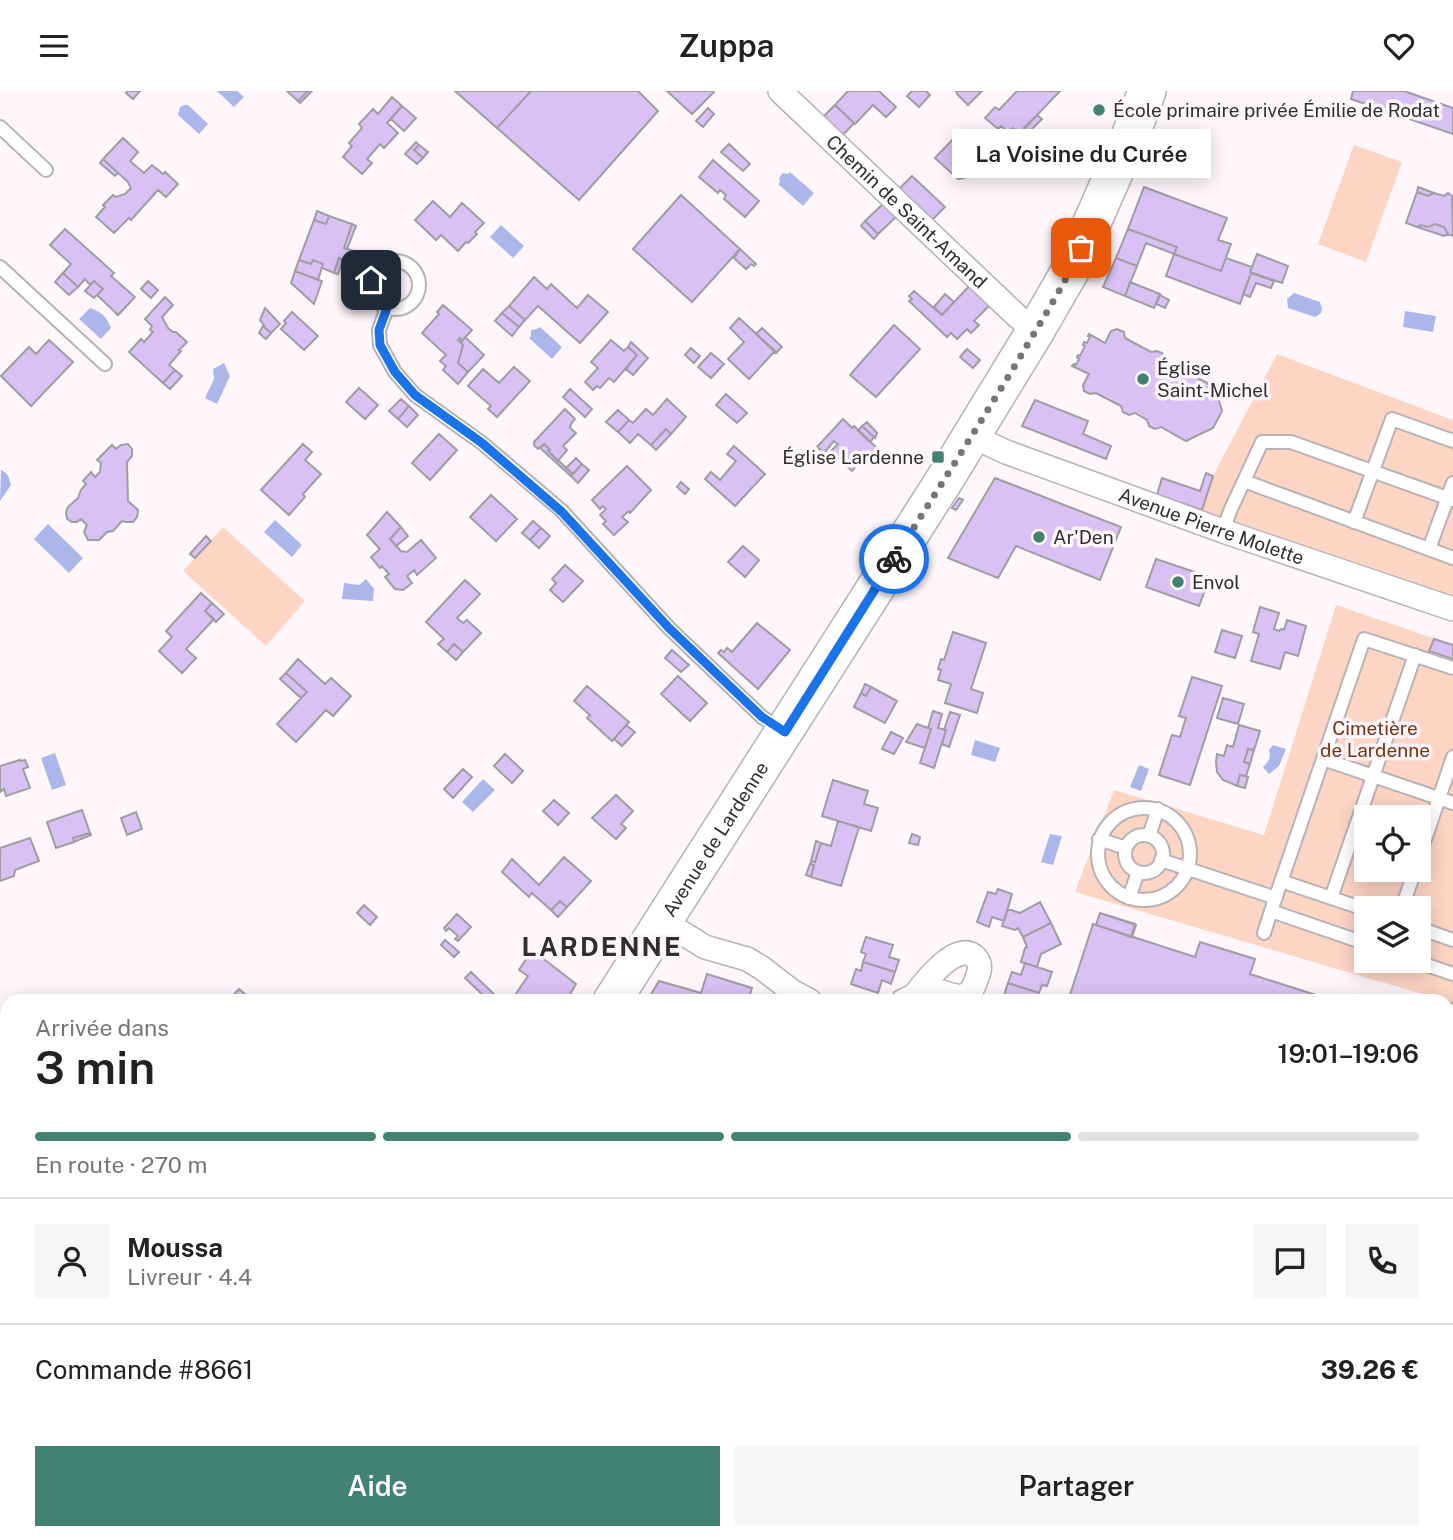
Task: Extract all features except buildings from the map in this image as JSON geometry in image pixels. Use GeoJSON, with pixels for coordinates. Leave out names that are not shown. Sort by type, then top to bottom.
{"type":"FeatureCollection","features":[{"type":"Feature","properties":{"kind":"main road","name":"Avenue de Lardenne"},"geometry":{"type":"LineString","coordinates":[[616,994],[785,732],[1036,330],[1073,266],[1147,91]]}},
{"type":"Feature","properties":{"kind":"street","name":"Chemin de Saint-Amand"},"geometry":{"type":"LineString","coordinates":[[780,91],[1018,317],[1036,330]]}},
{"type":"Feature","properties":{"kind":"street","name":"Avenue Pierre Molette"},"geometry":{"type":"LineString","coordinates":[[972,436],[1006,452],[1223,531],[1453,609]]}},
{"type":"Feature","properties":{"kind":"street"},"geometry":{"type":"LineString","coordinates":[[663,921],[705,947],[747,960],[762,968],[797,994]]}},
{"type":"Feature","properties":{"kind":"lane"},"geometry":{"type":"LineString","coordinates":[[0,127],[46,170]]}},
{"type":"Feature","properties":{"kind":"lane"},"geometry":{"type":"LineString","coordinates":[[0,267],[105,365]]}},
{"type":"Feature","properties":{"kind":"lane"},"geometry":{"type":"LineString","coordinates":[[387,308],[379,330],[380,345],[395,372],[415,395],[482,443],[562,512],[669,628],[762,717],[785,732]]}},
{"type":"Feature","properties":{"kind":"lane"},"geometry":{"type":"LineString","coordinates":[[1354,522],[1392,419],[1453,441]]}},
{"type":"Feature","properties":{"kind":"lane"},"geometry":{"type":"LineString","coordinates":[[1223,531],[1262,442],[1291,442],[1450,499]]}},
{"type":"Feature","properties":{"kind":"lane"},"geometry":{"type":"LineString","coordinates":[[1244,481],[1453,558]]}},
{"type":"Feature","properties":{"kind":"lane"},"geometry":{"type":"LineString","coordinates":[[1429,549],[1450,499],[1453,483]]}},
{"type":"Feature","properties":{"kind":"lane"},"geometry":{"type":"LineString","coordinates":[[1264,933],[1364,639],[1453,668]]}},
{"type":"Feature","properties":{"kind":"lane"},"geometry":{"type":"LineString","coordinates":[[1331,898],[1415,655]]}},
{"type":"Feature","properties":{"kind":"lane"},"geometry":{"type":"LineString","coordinates":[[1431,822],[1453,757]]}},
{"type":"Feature","properties":{"kind":"lane"},"geometry":{"type":"LineString","coordinates":[[1323,759],[1453,803]]}},
{"type":"Feature","properties":{"kind":"lane"},"geometry":{"type":"LineString","coordinates":[[1146,807],[1158,809],[1178,823],[1185,833],[1189,844],[1188,868],[1183,879],[1165,895],[1141,900],[1129,898],[1118,893],[1102,875],[1097,851],[1099,839],[1104,828],[1122,812],[1146,807]]}},
{"type":"Feature","properties":{"kind":"lane"},"geometry":{"type":"LineString","coordinates":[[1149,836],[1158,809]]}},
{"type":"Feature","properties":{"kind":"lane"},"geometry":{"type":"LineString","coordinates":[[1149,836],[1161,845],[1161,860],[1152,871],[1138,872],[1126,862],[1126,848],[1135,837],[1149,836]]}},
{"type":"Feature","properties":{"kind":"lane"},"geometry":{"type":"LineString","coordinates":[[1099,839],[1126,848]]}},
{"type":"Feature","properties":{"kind":"lane"},"geometry":{"type":"LineString","coordinates":[[1161,860],[1276,898]]}},
{"type":"Feature","properties":{"kind":"lane"},"geometry":{"type":"LineString","coordinates":[[1129,898],[1138,872]]}},
{"type":"Feature","properties":{"kind":"lane"},"geometry":{"type":"LineString","coordinates":[[1281,881],[1354,906]]}},
{"type":"Feature","properties":{"kind":"lane"},"geometry":{"type":"LineString","coordinates":[[1271,911],[1354,940]]}},
{"type":"Feature","properties":{"kind":"lane"},"geometry":{"type":"LineString","coordinates":[[1431,932],[1453,940]]}},
{"type":"Feature","properties":{"kind":"lane"},"geometry":{"type":"LineString","coordinates":[[1431,966],[1453,974]]}},
{"type":"Feature","properties":{"kind":"green space"},"geometry":{"type":"Polygon","coordinates":[[[1354,145],[1402,162],[1366,262],[1318,244],[1354,145]]]}},
{"type":"Feature","properties":{"kind":"green space"},"geometry":{"type":"Polygon","coordinates":[[[1277,354],[1453,420],[1453,595],[1202,510],[1213,476],[1277,354]]]}},
{"type":"Feature","properties":{"kind":"green space"},"geometry":{"type":"Polygon","coordinates":[[[223,527],[305,601],[266,646],[183,571],[223,527]]]}},
{"type":"Feature","properties":{"kind":"green space","name":"Cimetière de Lardenne"},"geometry":{"type":"Polygon","coordinates":[[[1336,605],[1453,645],[1453,994],[1422,994],[1075,892],[1114,790],[1264,835],[1336,605]]]}},
{"type":"Feature","properties":{"kind":"water"},"geometry":{"type":"Polygon","coordinates":[[[217,91],[237,91],[244,97],[234,107],[217,91]]]}},
{"type":"Feature","properties":{"kind":"water"},"geometry":{"type":"Polygon","coordinates":[[[188,105],[208,124],[199,134],[178,115],[180,107],[188,105]]]}},
{"type":"Feature","properties":{"kind":"water"},"geometry":{"type":"Polygon","coordinates":[[[790,172],[814,193],[803,206],[778,184],[783,173],[790,172]]]}},
{"type":"Feature","properties":{"kind":"water"},"geometry":{"type":"Polygon","coordinates":[[[501,225],[524,246],[513,258],[490,237],[501,225]]]}},
{"type":"Feature","properties":{"kind":"water"},"geometry":{"type":"Polygon","coordinates":[[[1294,293],[1320,302],[1321,313],[1315,317],[1288,308],[1287,299],[1294,293]]]}},
{"type":"Feature","properties":{"kind":"water"},"geometry":{"type":"Polygon","coordinates":[[[90,308],[103,315],[111,328],[101,339],[79,319],[90,308]]]}},
{"type":"Feature","properties":{"kind":"water"},"geometry":{"type":"Polygon","coordinates":[[[1405,311],[1436,316],[1433,332],[1403,327],[1405,311]]]}},
{"type":"Feature","properties":{"kind":"water"},"geometry":{"type":"Polygon","coordinates":[[[540,327],[562,347],[552,359],[529,338],[531,330],[540,327]]]}},
{"type":"Feature","properties":{"kind":"water"},"geometry":{"type":"Polygon","coordinates":[[[224,363],[230,376],[217,404],[205,398],[214,379],[213,369],[224,363]]]}},
{"type":"Feature","properties":{"kind":"water"},"geometry":{"type":"Polygon","coordinates":[[[1,470],[8,476],[11,485],[0,501],[1,470]]]}},
{"type":"Feature","properties":{"kind":"water"},"geometry":{"type":"Polygon","coordinates":[[[275,520],[302,545],[292,557],[264,532],[275,520]]]}},
{"type":"Feature","properties":{"kind":"water"},"geometry":{"type":"Polygon","coordinates":[[[48,524],[83,558],[69,573],[34,539],[48,524]]]}},
{"type":"Feature","properties":{"kind":"water"},"geometry":{"type":"Polygon","coordinates":[[[366,579],[374,589],[373,601],[342,599],[344,583],[359,585],[366,579]]]}},
{"type":"Feature","properties":{"kind":"water"},"geometry":{"type":"Polygon","coordinates":[[[975,740],[1000,748],[995,762],[971,755],[975,740]]]}},
{"type":"Feature","properties":{"kind":"water"},"geometry":{"type":"Polygon","coordinates":[[[1273,745],[1286,749],[1279,766],[1269,774],[1263,767],[1269,759],[1269,750],[1273,745]]]}},
{"type":"Feature","properties":{"kind":"water"},"geometry":{"type":"Polygon","coordinates":[[[55,753],[66,785],[52,790],[41,758],[55,753]]]}},
{"type":"Feature","properties":{"kind":"water"},"geometry":{"type":"Polygon","coordinates":[[[1139,765],[1149,769],[1141,791],[1130,787],[1139,765]]]}},
{"type":"Feature","properties":{"kind":"water"},"geometry":{"type":"Polygon","coordinates":[[[483,779],[495,790],[473,812],[462,802],[483,779]]]}},
{"type":"Feature","properties":{"kind":"water"},"geometry":{"type":"Polygon","coordinates":[[[1050,834],[1062,836],[1053,865],[1041,862],[1050,834]]]}},
{"type":"Feature","properties":{"kind":"way so far"},"geometry":{"type":"LineString","coordinates":[[894,559],[1036,330],[1081,248]]}},
{"type":"Feature","properties":{"kind":"place","name":"École primaire privée Émilie de Rodat"},"geometry":{"type":"Point","coordinates":[1099,110]}},
{"type":"Feature","properties":{"kind":"place","name":"La Voisine du Curée"},"geometry":{"type":"Point","coordinates":[1081,248]}},
{"type":"Feature","properties":{"kind":"place","name":"Église Saint-Michel"},"geometry":{"type":"Point","coordinates":[1143,379]}},
{"type":"Feature","properties":{"kind":"place","name":"Église Lardenne"},"geometry":{"type":"Point","coordinates":[938,457]}},
{"type":"Feature","properties":{"kind":"place","name":"Ar'Den"},"geometry":{"type":"Point","coordinates":[1039,537]}},
{"type":"Feature","properties":{"kind":"place","name":"Envol"},"geometry":{"type":"Point","coordinates":[1178,582]}},
{"type":"Feature","properties":{"kind":"district","name":"LARDENNE"},"geometry":{"type":"Point","coordinates":[602,947]}},
{"type":"Feature","properties":{"kind":"route"},"geometry":{"type":"LineString","coordinates":[[371,280],[374,297],[387,308],[379,330],[380,345],[395,372],[415,395],[482,443],[562,512],[669,628],[762,717],[785,732],[894,559]]}}]}
